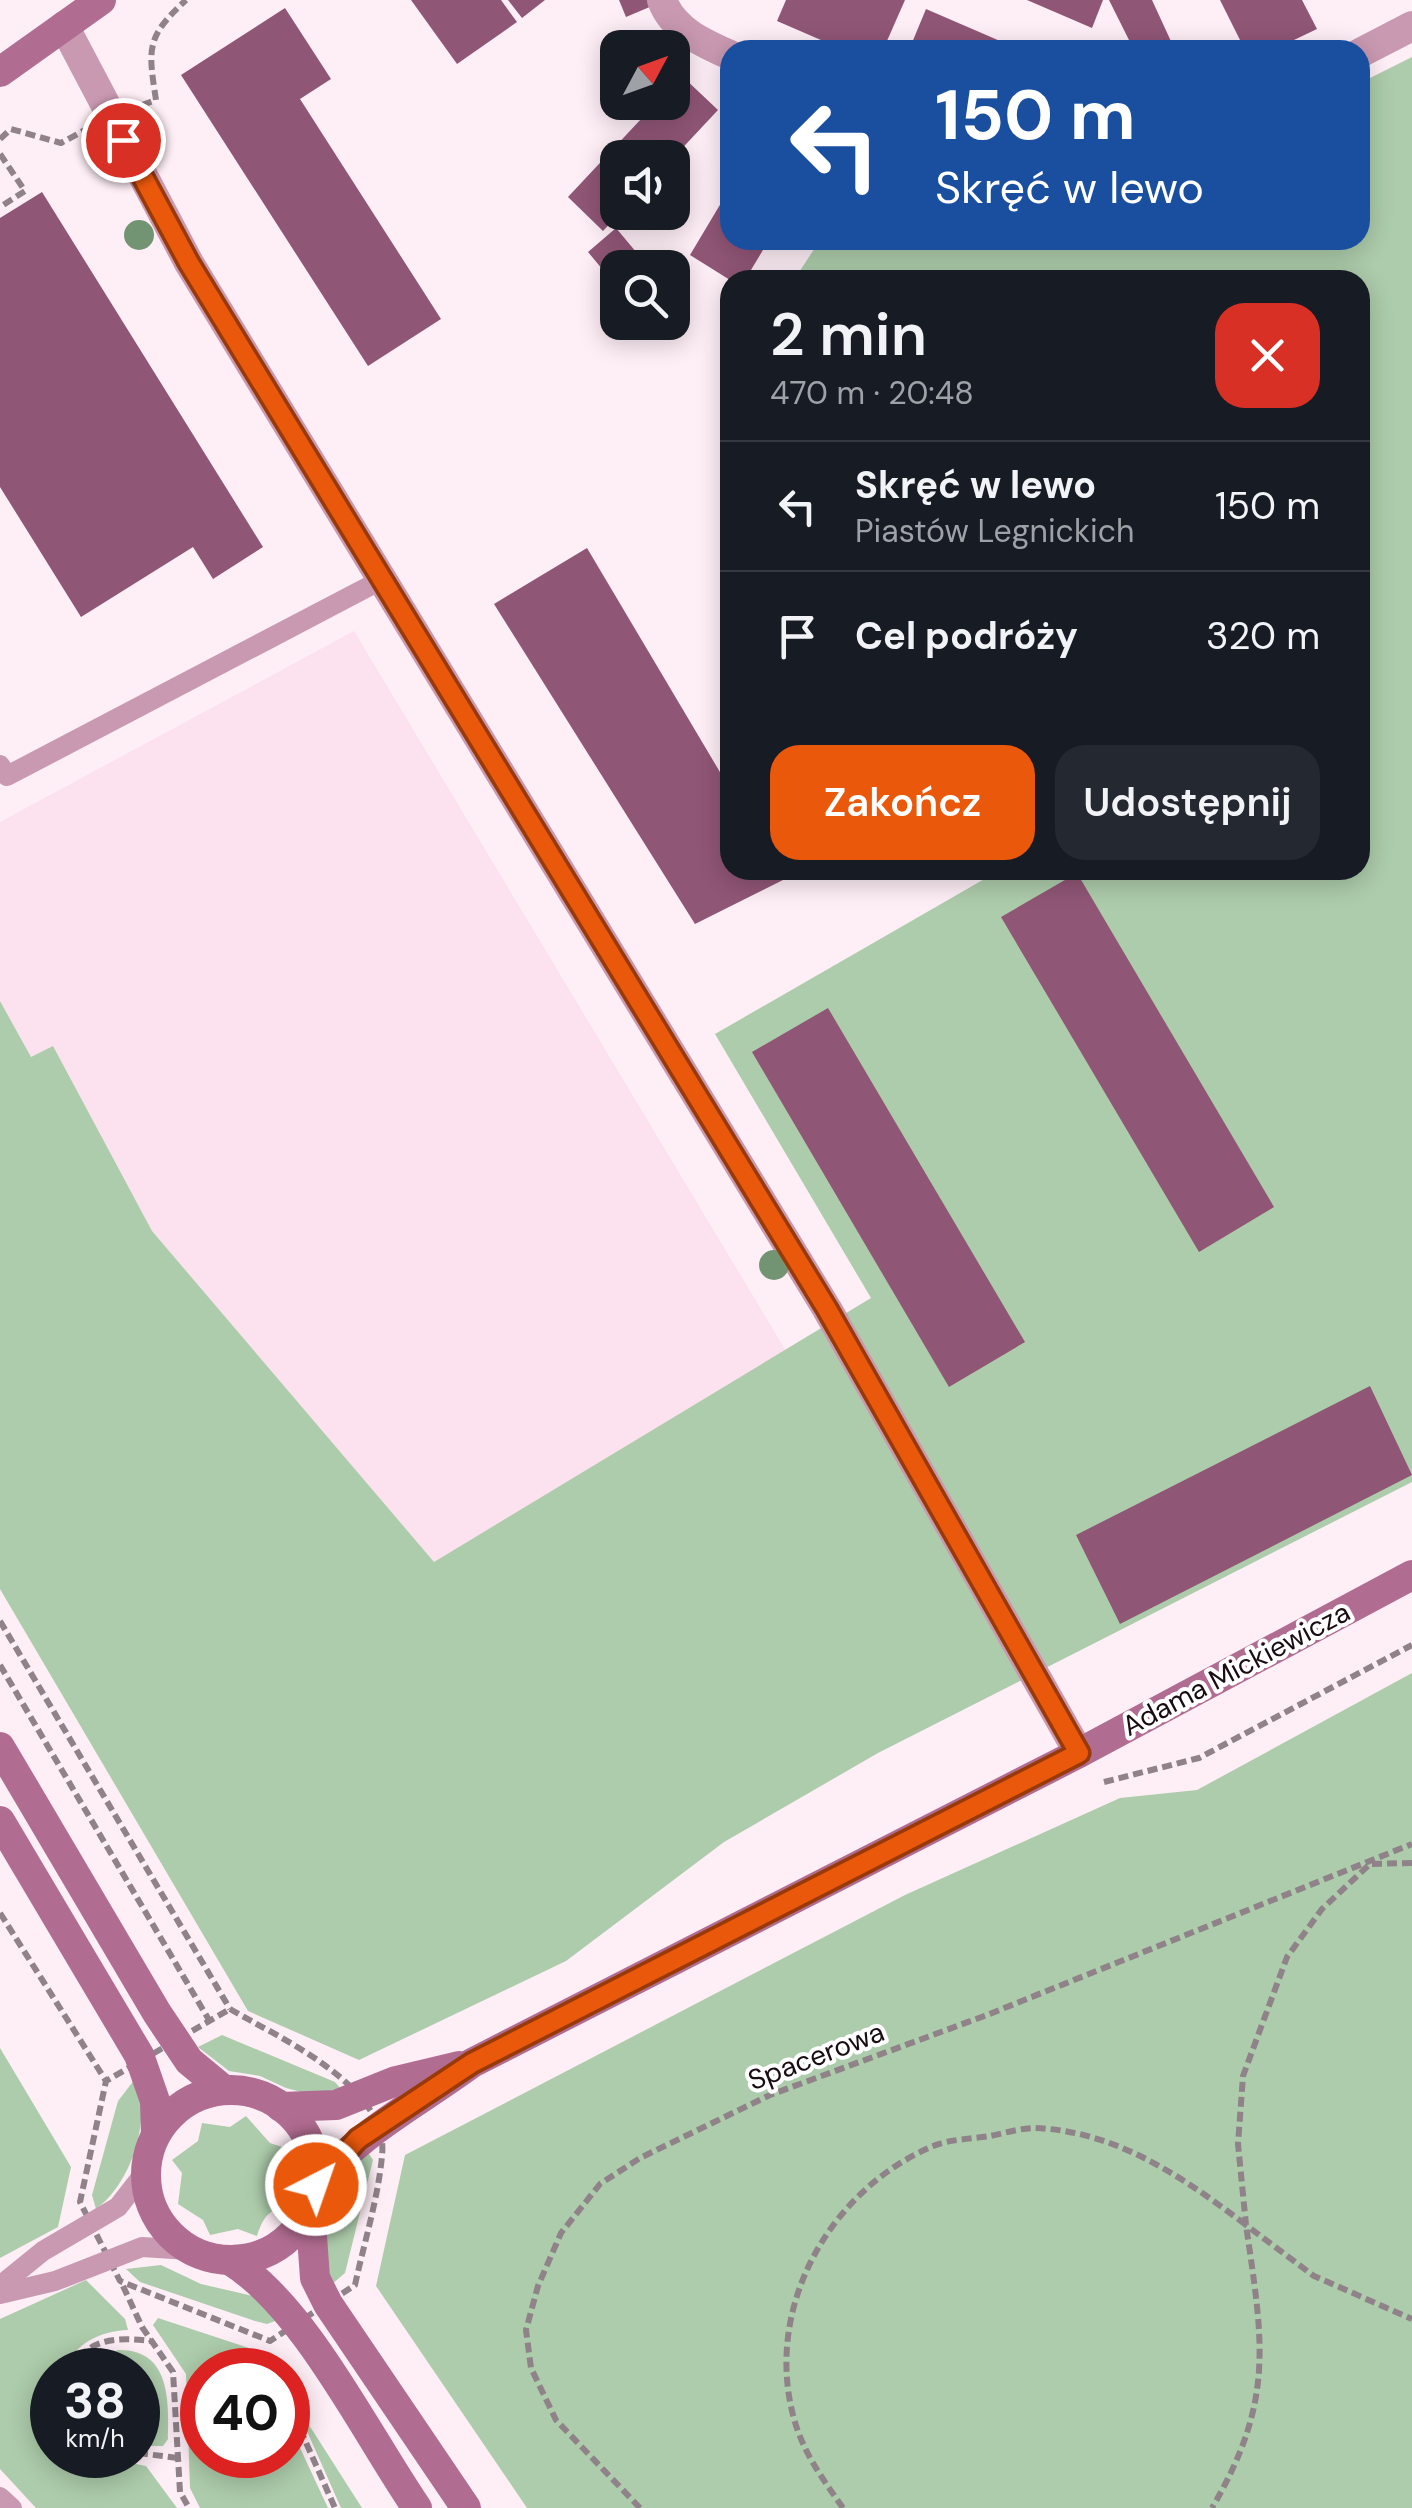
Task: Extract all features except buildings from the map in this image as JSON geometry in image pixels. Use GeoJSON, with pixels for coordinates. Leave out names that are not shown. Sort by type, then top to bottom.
{"type":"FeatureCollection","features":[{"type":"Feature","properties":{"kind":"street"},"geometry":{"type":"LineString","coordinates":[[0,72],[101,0]]}},
{"type":"Feature","properties":{"kind":"street"},"geometry":{"type":"LineString","coordinates":[[662,0],[666,11],[696,40],[720,51]]}},
{"type":"Feature","properties":{"kind":"street"},"geometry":{"type":"LineString","coordinates":[[64,26],[189,263],[827,1309],[1079,1753]]}},
{"type":"Feature","properties":{"kind":"street"},"geometry":{"type":"LineString","coordinates":[[1370,49],[1412,26]]}},
{"type":"Feature","properties":{"kind":"street","name":"Adama Mickiewicza"},"geometry":{"type":"LineString","coordinates":[[313,2197],[358,2139],[472,2063],[1079,1753],[1412,1575]]}},
{"type":"Feature","properties":{"kind":"street"},"geometry":{"type":"LineString","coordinates":[[0,1747],[158,2013],[190,2061],[224,2090]]}},
{"type":"Feature","properties":{"kind":"street"},"geometry":{"type":"LineString","coordinates":[[0,1821],[139,2055],[155,2101],[156,2134],[146,2171],[155,2216],[189,2250],[231,2261],[256,2278],[292,2314],[417,2508]]}},
{"type":"Feature","properties":{"kind":"street","name":"Adama Mickiewicza"},"geometry":{"type":"LineString","coordinates":[[281,2107],[336,2105],[396,2081],[472,2063]]}},
{"type":"Feature","properties":{"kind":"street"},"geometry":{"type":"LineString","coordinates":[[156,2134],[185,2103],[224,2090],[244,2091],[281,2107],[308,2138],[315,2160],[315,2278],[328,2304],[466,2508]]}},
{"type":"Feature","properties":{"kind":"street"},"geometry":{"type":"LineString","coordinates":[[231,2261],[259,2256],[280,2246],[313,2197]]}},
{"type":"Feature","properties":{"kind":"lane"},"geometry":{"type":"LineString","coordinates":[[0,765],[7,776],[382,579]]}},
{"type":"Feature","properties":{"kind":"lane"},"geometry":{"type":"LineString","coordinates":[[0,2286],[43,2251],[118,2207],[146,2171]]}},
{"type":"Feature","properties":{"kind":"lane"},"geometry":{"type":"LineString","coordinates":[[0,2294],[55,2281],[142,2247],[189,2250]]}},
{"type":"Feature","properties":{"kind":"lane"},"geometry":{"type":"LineString","coordinates":[[0,2497],[12,2508]]}},
{"type":"Feature","properties":{"kind":"path"},"geometry":{"type":"LineString","coordinates":[[156,100],[150,43],[160,24],[186,0]]}},
{"type":"Feature","properties":{"kind":"path"},"geometry":{"type":"LineString","coordinates":[[0,140],[11,129],[61,143]]}},
{"type":"Feature","properties":{"kind":"path"},"geometry":{"type":"LineString","coordinates":[[0,154],[25,191],[0,206]]}},
{"type":"Feature","properties":{"kind":"path"},"geometry":{"type":"LineString","coordinates":[[0,1621],[230,2008]]}},
{"type":"Feature","properties":{"kind":"path"},"geometry":{"type":"LineString","coordinates":[[0,1665],[209,2020]]}},
{"type":"Feature","properties":{"kind":"path","name":"Spacerowa"},"geometry":{"type":"LineString","coordinates":[[640,2508],[556,2420],[532,2368],[526,2330],[538,2286],[561,2233],[600,2184],[640,2158],[770,2094],[987,2016],[1412,1844]]}},
{"type":"Feature","properties":{"kind":"path"},"geometry":{"type":"LineString","coordinates":[[1212,2508],[1241,2458],[1258,2404],[1258,2307],[1238,2144],[1243,2076],[1288,1957],[1322,1909],[1370,1864],[1412,1864]]}},
{"type":"Feature","properties":{"kind":"path"},"geometry":{"type":"LineString","coordinates":[[0,1913],[106,2081]]}},
{"type":"Feature","properties":{"kind":"path"},"geometry":{"type":"LineString","coordinates":[[843,2508],[808,2458],[792,2415],[786,2365],[792,2304],[808,2260],[870,2186],[932,2146],[1034,2128],[1102,2140],[1178,2172],[1314,2276],[1412,2320]]}},
{"type":"Feature","properties":{"kind":"path"},"geometry":{"type":"LineString","coordinates":[[120,2281],[173,2372],[180,2492],[189,2508]]}},
{"type":"Feature","properties":{"kind":"path"},"geometry":{"type":"LineString","coordinates":[[93,2348],[112,2338],[151,2340]]}},
{"type":"Feature","properties":{"kind":"path"},"geometry":{"type":"LineString","coordinates":[[310,2453],[334,2508]]}},
{"type":"Feature","properties":{"kind":"path"},"geometry":{"type":"LineString","coordinates":[[160,2456],[178,2458]]}},
{"type":"Feature","properties":{"kind":"shaded area"},"geometry":{"type":"Polygon","coordinates":[[[354,631],[786,1351],[434,1562],[152,1231],[53,1047],[31,1058],[0,1001],[0,822],[354,631]]]}},
{"type":"Feature","properties":{"kind":"green space"},"geometry":{"type":"Polygon","coordinates":[[[1412,57],[1412,1482],[878,1753],[724,1842],[566,1961],[359,2060],[248,2011],[0,1589],[0,1001],[31,1057],[53,1046],[152,1231],[434,1562],[871,1298],[715,1034],[983,880],[1370,880],[1370,270],[800,270],[814,250],[1370,250],[1370,78],[1412,57]]]}},
{"type":"Feature","properties":{"kind":"green space"},"geometry":{"type":"Polygon","coordinates":[[[1412,1673],[1412,2508],[527,2508],[376,2286],[405,2155],[905,1895],[1120,1798],[1197,1790],[1412,1673]]]}},
{"type":"Feature","properties":{"kind":"green space"},"geometry":{"type":"Polygon","coordinates":[[[222,2035],[335,2082],[341,2089],[309,2094],[260,2076],[229,2071],[198,2047],[222,2035]]]}},
{"type":"Feature","properties":{"kind":"green space"},"geometry":{"type":"Polygon","coordinates":[[[0,2048],[71,2167],[58,2227],[0,2258],[0,2048]]]}},
{"type":"Feature","properties":{"kind":"green space"},"geometry":{"type":"Polygon","coordinates":[[[135,2079],[141,2113],[135,2150],[119,2184],[96,2209],[92,2195],[118,2101],[135,2079]]]}},
{"type":"Feature","properties":{"kind":"green space"},"geometry":{"type":"Polygon","coordinates":[[[246,2116],[270,2143],[288,2149],[282,2168],[289,2205],[268,2215],[257,2236],[238,2229],[210,2235],[203,2220],[178,2204],[182,2173],[172,2160],[198,2141],[202,2123],[230,2127],[246,2116]]]}},
{"type":"Feature","properties":{"kind":"green space"},"geometry":{"type":"Polygon","coordinates":[[[367,2151],[373,2160],[345,2273],[331,2285],[323,2250],[329,2213],[346,2179],[367,2151]]]}},
{"type":"Feature","properties":{"kind":"green space"},"geometry":{"type":"Polygon","coordinates":[[[161,2265],[201,2284],[253,2296],[278,2320],[267,2324],[255,2321],[140,2282],[126,2269],[161,2265]]]}},
{"type":"Feature","properties":{"kind":"green space"},"geometry":{"type":"Polygon","coordinates":[[[86,2280],[125,2319],[128,2330],[108,2333],[80,2348],[30,2348],[30,2478],[155,2478],[177,2508],[36,2508],[0,2469],[0,2319],[86,2280]]]}},
{"type":"Feature","properties":{"kind":"green space"},"geometry":{"type":"Polygon","coordinates":[[[158,2318],[249,2348],[180,2348],[180,2365],[153,2325],[158,2318]]]}},
{"type":"Feature","properties":{"kind":"green space"},"geometry":{"type":"Polygon","coordinates":[[[160,2374],[168,2424],[168,2439],[163,2446],[160,2374]]]}},
{"type":"Feature","properties":{"kind":"green space"},"geometry":{"type":"Polygon","coordinates":[[[310,2427],[362,2508],[341,2508],[310,2438],[310,2427]]]}},
{"type":"Feature","properties":{"kind":"green space"},"geometry":{"type":"Polygon","coordinates":[[[310,2469],[328,2508],[200,2508],[190,2478],[310,2478],[310,2469]]]}},
{"type":"Feature","properties":{"kind":"route"},"geometry":{"type":"LineString","coordinates":[[123,140],[189,263],[827,1309],[1079,1753],[472,2063],[410,2108],[358,2139],[316,2185]]}}]}
